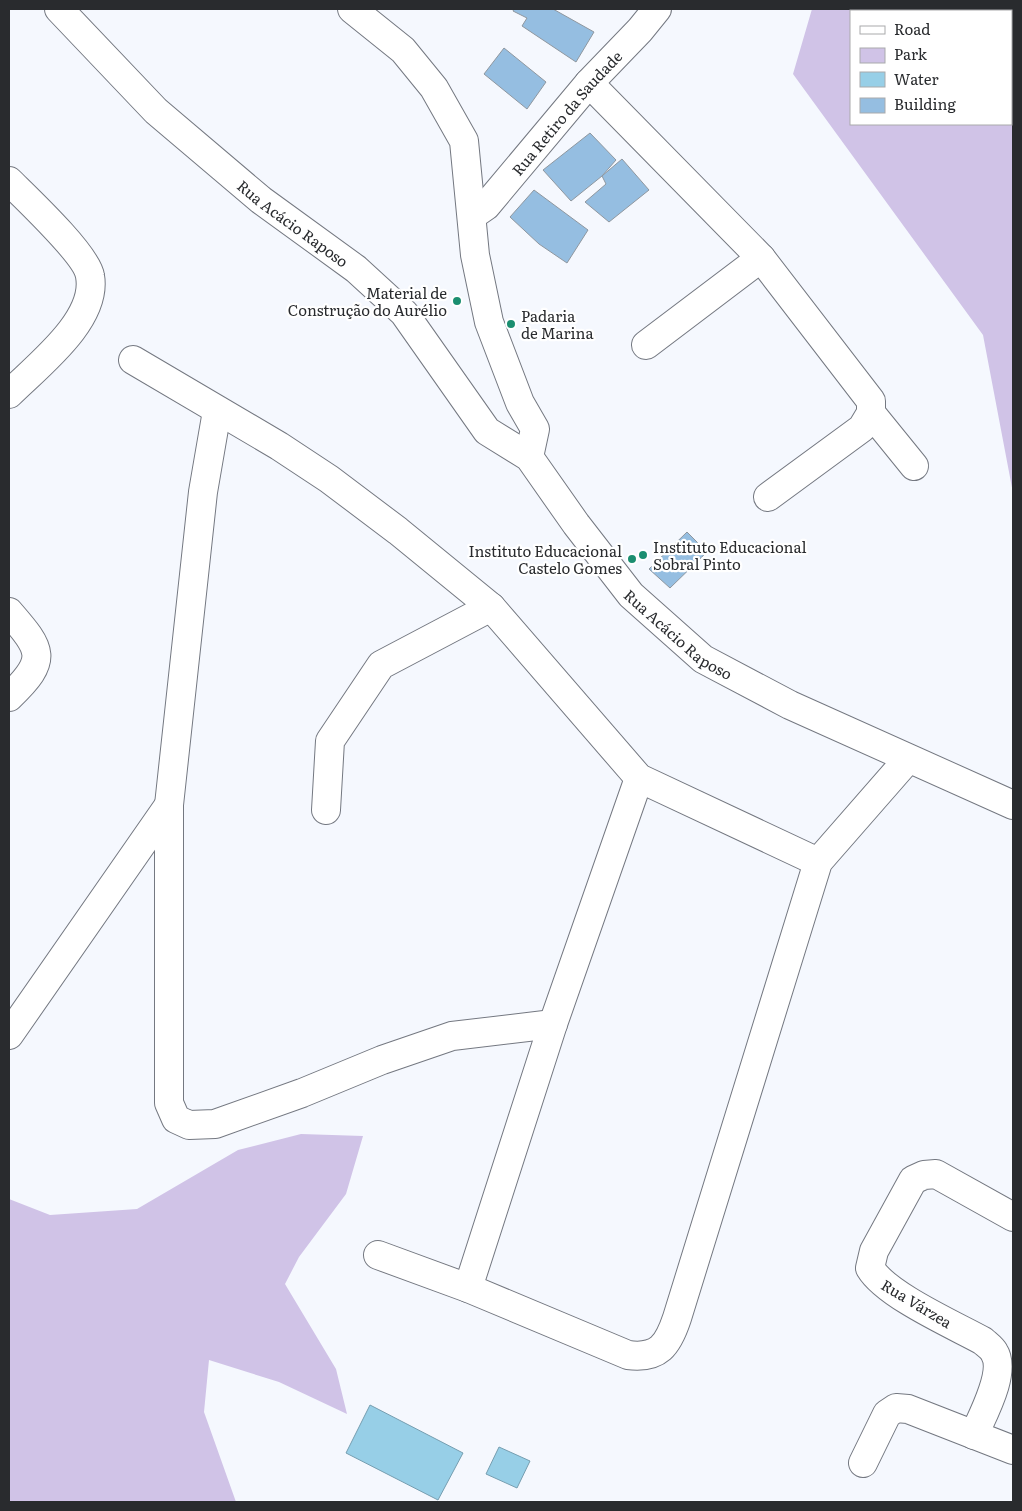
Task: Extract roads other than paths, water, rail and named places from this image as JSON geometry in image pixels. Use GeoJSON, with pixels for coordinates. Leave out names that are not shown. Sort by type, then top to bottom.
{"type":"FeatureCollection","features":[{"type":"Feature","properties":{"kind":"street","name":"Rua Acácio Raposo"},"geometry":{"type":"LineString","coordinates":[[59,9],[156,111],[261,200],[356,269],[404,313],[487,431],[529,457],[576,524],[631,595],[703,659],[790,705],[1013,806]]}},
{"type":"Feature","properties":{"kind":"street","name":"Rua Retiro da Saudade"},"geometry":{"type":"LineString","coordinates":[[473,215],[486,206],[589,83],[640,30],[657,9]]}},
{"type":"Feature","properties":{"kind":"street"},"geometry":{"type":"LineString","coordinates":[[362,12],[403,50],[434,88],[464,141],[473,215],[475,255],[488,322],[520,403],[535,429],[529,457]]}},
{"type":"Feature","properties":{"kind":"street"},"geometry":{"type":"LineString","coordinates":[[589,83],[761,258],[871,400],[871,413],[862,428],[768,496]]}},
{"type":"Feature","properties":{"kind":"street"},"geometry":{"type":"LineString","coordinates":[[9,181],[74,248],[90,275],[87,304],[71,333],[9,394]]}},
{"type":"Feature","properties":{"kind":"street"},"geometry":{"type":"LineString","coordinates":[[646,345],[761,258]]}},
{"type":"Feature","properties":{"kind":"street"},"geometry":{"type":"LineString","coordinates":[[133,360],[279,446],[329,479],[398,531],[491,607],[639,778],[818,862]]}},
{"type":"Feature","properties":{"kind":"street"},"geometry":{"type":"LineString","coordinates":[[217,411],[203,492],[169,805],[168,1103],[176,1118],[189,1125],[215,1124],[452,1036],[553,1024]]}},
{"type":"Feature","properties":{"kind":"street"},"geometry":{"type":"LineString","coordinates":[[871,413],[914,466]]}},
{"type":"Feature","properties":{"kind":"street"},"geometry":{"type":"LineString","coordinates":[[326,810],[330,741],[381,665],[491,607]]}},
{"type":"Feature","properties":{"kind":"street"},"geometry":{"type":"LineString","coordinates":[[9,612],[33,640],[37,654],[34,669],[9,697]]}},
{"type":"Feature","properties":{"kind":"street"},"geometry":{"type":"LineString","coordinates":[[378,1254],[468,1288],[628,1355],[644,1357],[659,1351],[671,1336],[677,1318],[818,862],[908,759]]}},
{"type":"Feature","properties":{"kind":"street"},"geometry":{"type":"LineString","coordinates":[[468,1288],[553,1024],[639,778]]}},
{"type":"Feature","properties":{"kind":"street"},"geometry":{"type":"LineString","coordinates":[[9,1035],[169,805]]}},
{"type":"Feature","properties":{"kind":"street","name":"Rua Várzea"},"geometry":{"type":"LineString","coordinates":[[974,1435],[994,1386],[998,1365],[994,1352],[983,1341],[890,1289],[876,1278],[870,1268],[874,1251],[913,1180],[924,1175],[936,1174],[1013,1217]]}},
{"type":"Feature","properties":{"kind":"street"},"geometry":{"type":"LineString","coordinates":[[863,1463],[888,1414],[896,1408],[908,1409],[1013,1450]]}},
{"type":"Feature","properties":{"kind":"water"},"geometry":{"type":"Polygon","coordinates":[[[370,1405],[463,1453],[438,1500],[346,1453],[370,1405]]]}},
{"type":"Feature","properties":{"kind":"water"},"geometry":{"type":"Polygon","coordinates":[[[499,1447],[530,1461],[517,1488],[486,1474],[499,1447]]]}},
{"type":"Feature","properties":{"kind":"place","name":"Material de Construção do Aurélio"},"geometry":{"type":"Point","coordinates":[457,301]}},
{"type":"Feature","properties":{"kind":"place","name":"Padaria de Marina"},"geometry":{"type":"Point","coordinates":[511,324]}},
{"type":"Feature","properties":{"kind":"place","name":"Instituto Educacional Sobral Pinto"},"geometry":{"type":"Point","coordinates":[643,555]}},
{"type":"Feature","properties":{"kind":"place","name":"Instituto Educacional Castelo Gomes"},"geometry":{"type":"Point","coordinates":[632,559]}}]}
